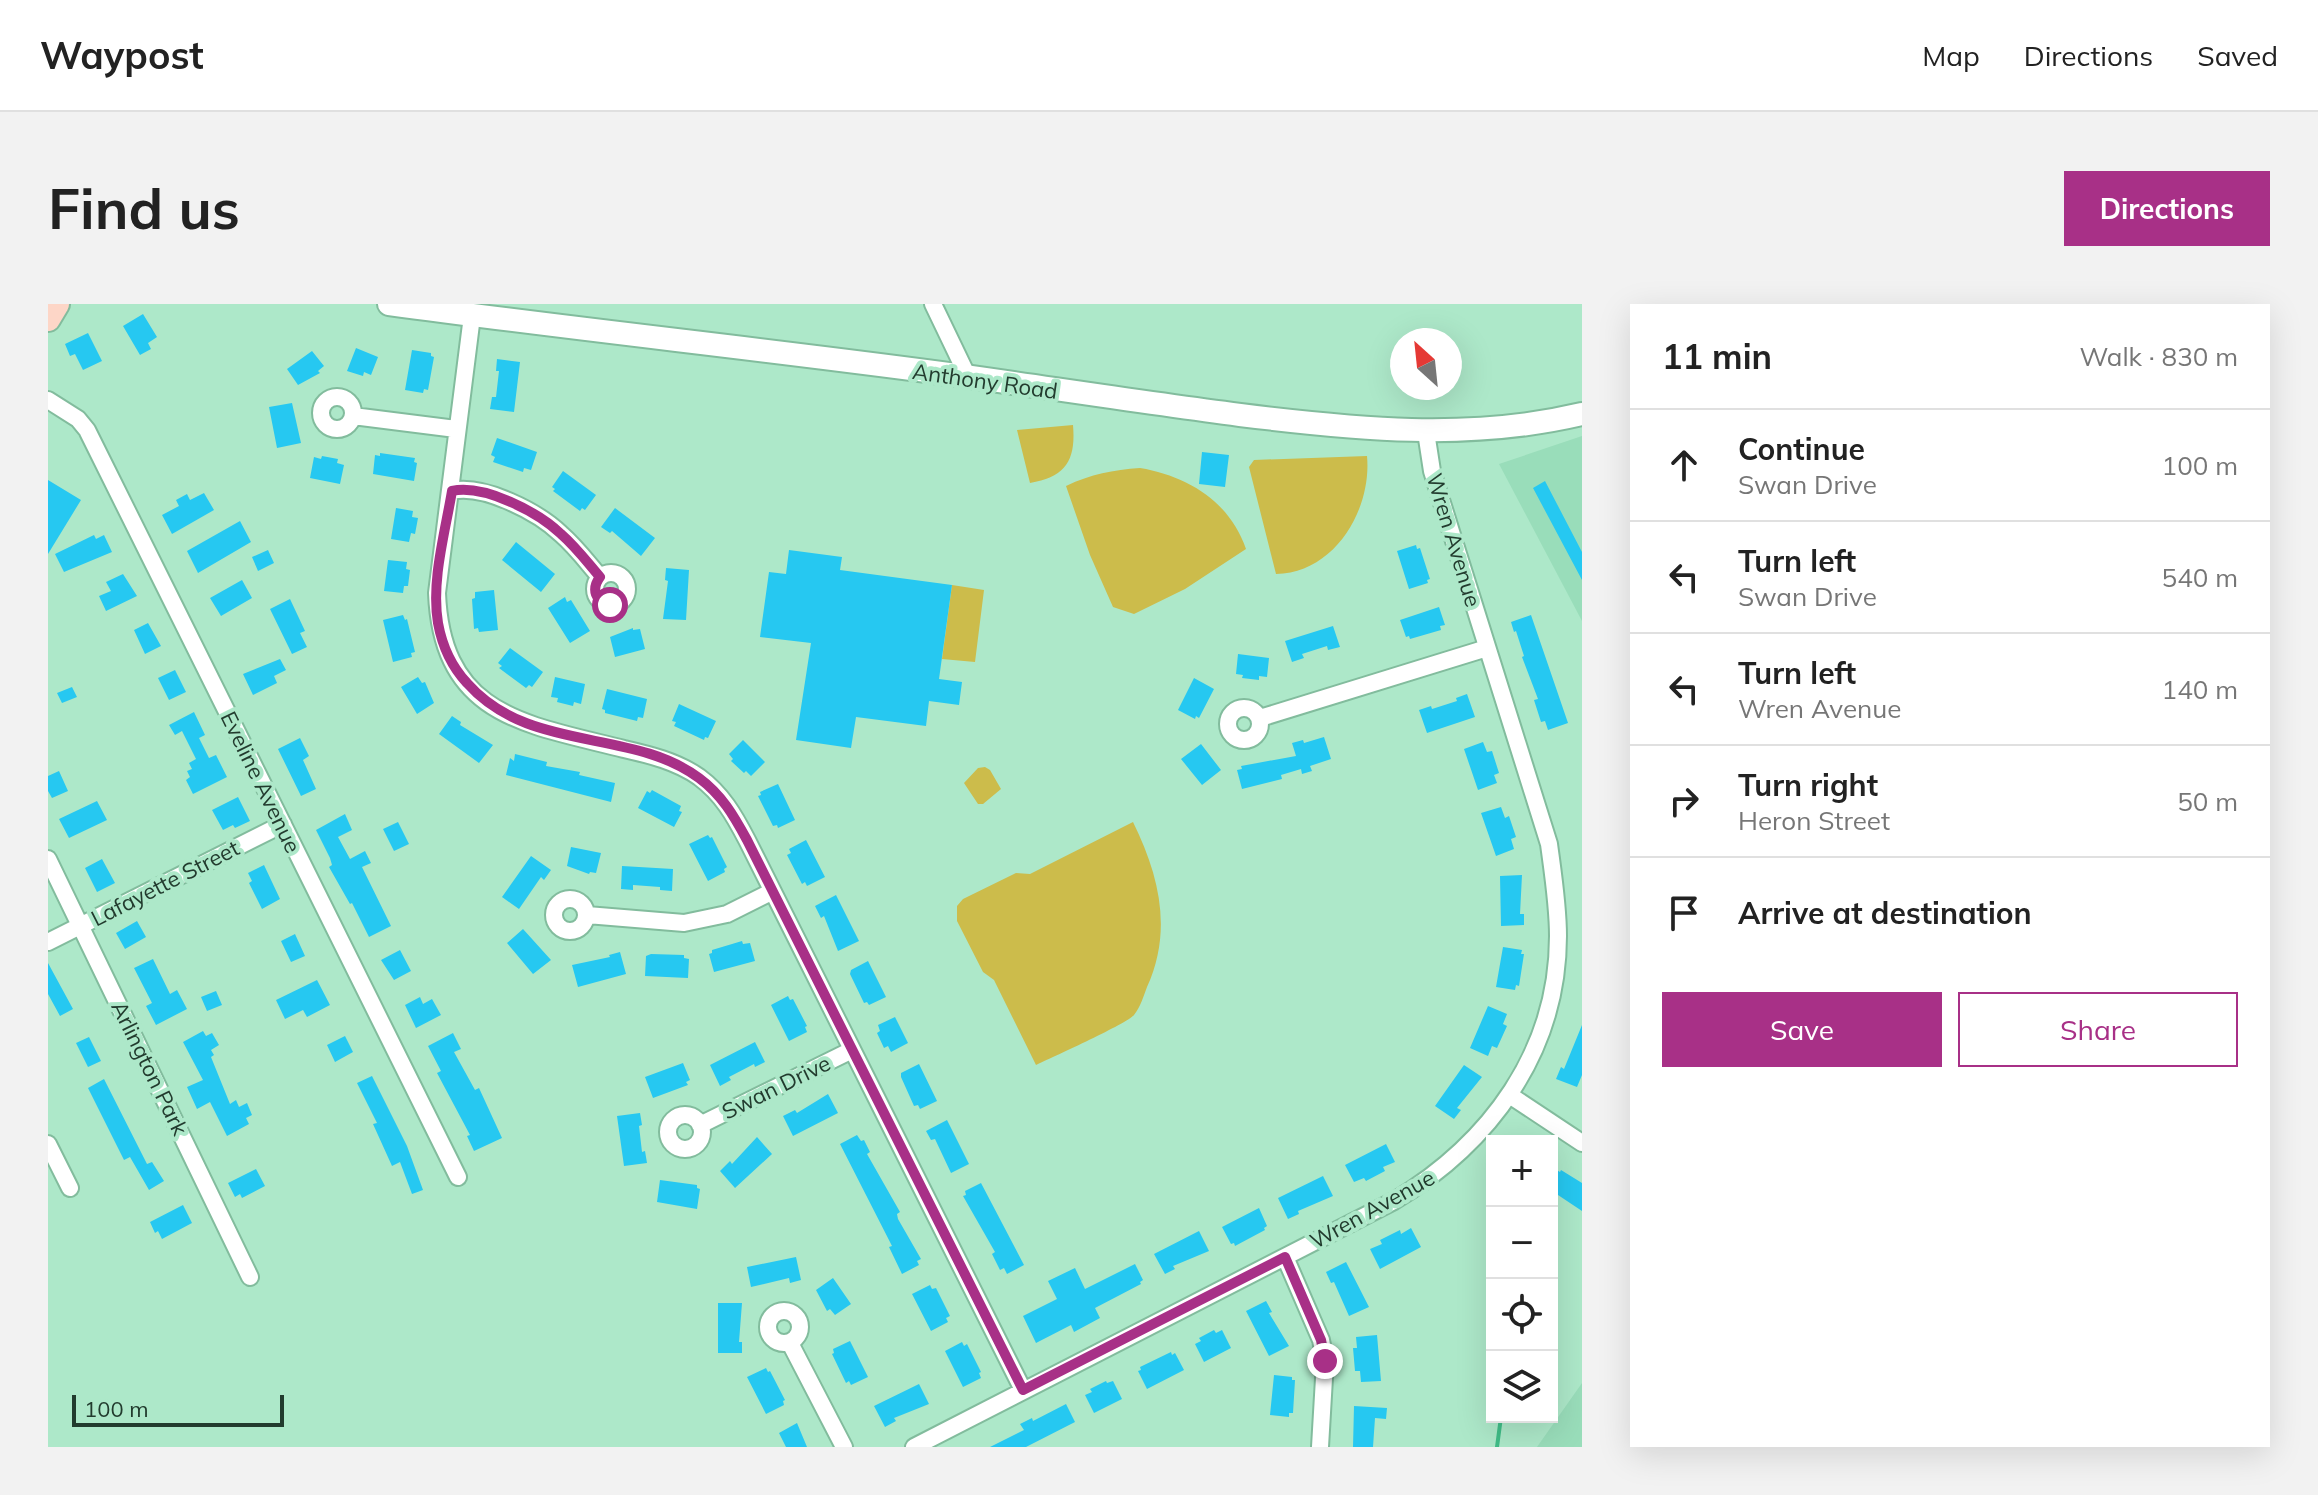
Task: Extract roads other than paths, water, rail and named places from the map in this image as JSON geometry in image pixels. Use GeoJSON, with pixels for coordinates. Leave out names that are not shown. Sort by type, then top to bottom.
{"type":"FeatureCollection","features":[{"type":"Feature","properties":{"kind":"main road"},"geometry":{"type":"LineString","coordinates":[[48,319],[57,304]]}},
{"type":"Feature","properties":{"kind":"street","name":"Anthony Road"},"geometry":{"type":"LineString","coordinates":[[389,304],[1283,420],[1426,432],[1509,427],[1582,414]]}},
{"type":"Feature","properties":{"kind":"street"},"geometry":{"type":"LineString","coordinates":[[933,304],[968,377]]}},
{"type":"Feature","properties":{"kind":"street","name":"Swan Drive"},"geometry":{"type":"LineString","coordinates":[[472,316],[437,593],[441,636],[458,673],[496,710],[522,723],[653,756],[698,776],[718,793],[731,811],[1023,1390]]}},
{"type":"Feature","properties":{"kind":"street","name":"Eveline Avenue"},"geometry":{"type":"LineString","coordinates":[[48,400],[78,419],[87,430],[458,1177]]}},
{"type":"Feature","properties":{"kind":"street"},"geometry":{"type":"LineString","coordinates":[[353,416],[456,429]]}},
{"type":"Feature","properties":{"kind":"street","name":"Wren Avenue"},"geometry":{"type":"LineString","coordinates":[[914,1447],[1394,1201],[1424,1183],[1464,1151],[1511,1096],[1541,1031],[1552,990],[1558,939],[1557,900],[1549,844],[1432,471],[1426,432]]}},
{"type":"Feature","properties":{"kind":"street"},"geometry":{"type":"LineString","coordinates":[[452,491],[469,490],[505,500],[546,521],[573,545],[600,577]]}},
{"type":"Feature","properties":{"kind":"street"},"geometry":{"type":"LineString","coordinates":[[1260,718],[1487,648]]}},
{"type":"Feature","properties":{"kind":"street","name":"Lafayette Street"},"geometry":{"type":"LineString","coordinates":[[48,942],[283,824]]}},
{"type":"Feature","properties":{"kind":"street","name":"Arlington Park"},"geometry":{"type":"LineString","coordinates":[[48,859],[250,1277]]}},
{"type":"Feature","properties":{"kind":"street"},"geometry":{"type":"LineString","coordinates":[[587,915],[684,923],[727,914],[771,892]]}},
{"type":"Feature","properties":{"kind":"street","name":"Swan Drive"},"geometry":{"type":"LineString","coordinates":[[700,1125],[852,1050]]}},
{"type":"Feature","properties":{"kind":"street"},"geometry":{"type":"LineString","coordinates":[[1511,1096],[1582,1143]]}},
{"type":"Feature","properties":{"kind":"street"},"geometry":{"type":"LineString","coordinates":[[48,1144],[70,1188]]}},
{"type":"Feature","properties":{"kind":"street"},"geometry":{"type":"LineString","coordinates":[[1285,1257],[1321,1340],[1325,1361],[1320,1447]]}},
{"type":"Feature","properties":{"kind":"street"},"geometry":{"type":"LineString","coordinates":[[790,1343],[844,1447]]}},
{"type":"Feature","properties":{"kind":"waterway"},"geometry":{"type":"LineString","coordinates":[[1497,1447],[1500,1423]]}}]}
